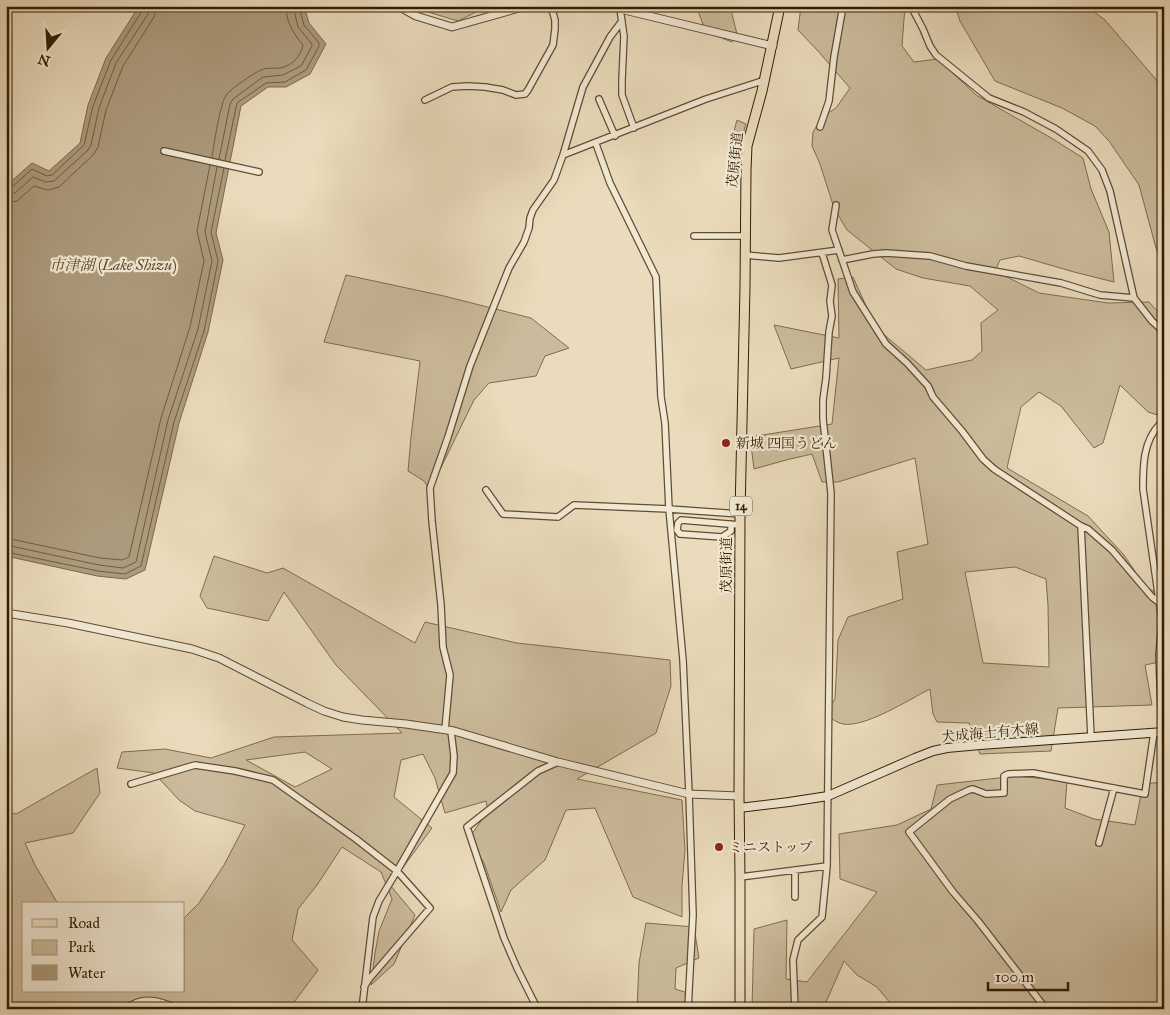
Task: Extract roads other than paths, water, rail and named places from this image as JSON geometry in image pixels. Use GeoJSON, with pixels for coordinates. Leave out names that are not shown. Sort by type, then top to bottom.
{"type":"FeatureCollection","features":[{"type":"Feature","properties":{"kind":"main road","name":"茂原街道"},"geometry":{"type":"LineString","coordinates":[[740,1009],[736,524],[740,514],[746,170],[748,146],[765,80],[780,6]]}},
{"type":"Feature","properties":{"kind":"main road","name":"犬成海士有木線"},"geometry":{"type":"LineString","coordinates":[[739,808],[828,796],[933,751],[947,748],[1160,732]]}},
{"type":"Feature","properties":{"kind":"street"},"geometry":{"type":"LineString","coordinates":[[398,6],[416,16],[452,28],[526,6]]}},
{"type":"Feature","properties":{"kind":"street"},"geometry":{"type":"LineString","coordinates":[[425,100],[452,87],[468,86],[494,89],[516,95],[525,94],[553,45],[555,20],[551,6]]}},
{"type":"Feature","properties":{"kind":"street"},"geometry":{"type":"LineString","coordinates":[[820,127],[829,101],[843,6]]}},
{"type":"Feature","properties":{"kind":"street"},"geometry":{"type":"LineString","coordinates":[[908,6],[913,10],[936,55],[979,90],[989,98],[1024,112],[1056,129],[1092,154],[1102,170],[1110,191],[1134,298],[1152,321],[1164,332]]}},
{"type":"Feature","properties":{"kind":"street"},"geometry":{"type":"LineString","coordinates":[[614,7],[772,46]]}},
{"type":"Feature","properties":{"kind":"street"},"geometry":{"type":"LineString","coordinates":[[614,7],[622,21],[624,36],[622,95],[634,128]]}},
{"type":"Feature","properties":{"kind":"street"},"geometry":{"type":"LineString","coordinates":[[362,1009],[373,918],[379,901],[453,773],[454,756],[448,730],[450,675],[443,647],[430,488],[470,366],[505,277],[527,235],[533,210],[554,180],[583,87],[610,37],[622,21]]}},
{"type":"Feature","properties":{"kind":"street"},"geometry":{"type":"LineString","coordinates":[[563,155],[596,144],[706,99],[765,80]]}},
{"type":"Feature","properties":{"kind":"street"},"geometry":{"type":"LineString","coordinates":[[599,99],[615,136]]}},
{"type":"Feature","properties":{"kind":"street"},"geometry":{"type":"LineString","coordinates":[[596,144],[610,183],[656,277],[668,509],[683,660],[689,794],[693,915],[688,1009]]}},
{"type":"Feature","properties":{"kind":"street"},"geometry":{"type":"LineString","coordinates":[[164,151],[256,171]]}},
{"type":"Feature","properties":{"kind":"street"},"geometry":{"type":"LineString","coordinates":[[836,205],[832,230],[852,292],[886,344],[928,386],[933,397],[983,459],[994,469],[1088,529],[1112,550],[1124,566],[1161,605]]}},
{"type":"Feature","properties":{"kind":"street"},"geometry":{"type":"LineString","coordinates":[[694,236],[745,236]]}},
{"type":"Feature","properties":{"kind":"street"},"geometry":{"type":"LineString","coordinates":[[746,255],[779,258],[838,250]]}},
{"type":"Feature","properties":{"kind":"street"},"geometry":{"type":"LineString","coordinates":[[795,1009],[793,960],[798,940],[822,917],[828,866],[830,493],[823,400],[832,316],[830,301],[832,285],[822,253]]}},
{"type":"Feature","properties":{"kind":"street"},"geometry":{"type":"LineString","coordinates":[[842,260],[886,253],[930,256],[966,266],[1061,283],[1100,295],[1134,298]]}},
{"type":"Feature","properties":{"kind":"street"},"geometry":{"type":"LineString","coordinates":[[1046,1009],[978,921],[953,892],[909,832],[950,799],[969,790],[973,789],[986,794],[1004,794],[1004,776],[1008,774],[1033,772],[1145,794],[1160,732],[1159,655],[1162,621],[1143,488],[1143,466],[1144,458],[1155,429],[1160,424],[1164,424]]}},
{"type":"Feature","properties":{"kind":"street"},"geometry":{"type":"LineString","coordinates":[[486,490],[503,514],[558,516],[574,505],[740,514]]}},
{"type":"Feature","properties":{"kind":"street"},"geometry":{"type":"LineString","coordinates":[[681,520],[736,524],[731,531],[722,537],[680,534],[676,530],[681,520]]}},
{"type":"Feature","properties":{"kind":"street"},"geometry":{"type":"LineString","coordinates":[[1081,526],[1091,737]]}},
{"type":"Feature","properties":{"kind":"street"},"geometry":{"type":"LineString","coordinates":[[6,613],[68,623],[192,648],[219,658],[324,711],[343,716],[448,730],[558,762],[689,794],[739,796]]}},
{"type":"Feature","properties":{"kind":"street"},"geometry":{"type":"LineString","coordinates":[[536,1009],[504,938],[467,827],[538,771],[558,762]]}},
{"type":"Feature","properties":{"kind":"street"},"geometry":{"type":"LineString","coordinates":[[131,784],[194,765],[235,771],[273,780],[397,871],[430,908],[364,987]]}},
{"type":"Feature","properties":{"kind":"street"},"geometry":{"type":"LineString","coordinates":[[1100,843],[1114,788]]}},
{"type":"Feature","properties":{"kind":"street"},"geometry":{"type":"LineString","coordinates":[[740,877],[828,866]]}},
{"type":"Feature","properties":{"kind":"street"},"geometry":{"type":"LineString","coordinates":[[794,870],[796,897]]}},
{"type":"Feature","properties":{"kind":"street"},"geometry":{"type":"LineString","coordinates":[[126,1009],[129,1006],[146,1000],[177,1009]]}},
{"type":"Feature","properties":{"kind":"water","name":"市津湖 (Lake Shizu)"},"geometry":{"type":"Polygon","coordinates":[[[139,6],[304,6],[309,23],[326,44],[310,74],[286,87],[268,87],[241,106],[216,233],[223,260],[208,332],[179,423],[145,570],[126,579],[97,576],[6,556],[6,186],[32,163],[49,171],[80,143],[88,105],[106,58],[139,6]]]}},
{"type":"Feature","properties":{"kind":"place","name":"新城 四国うどん"},"geometry":{"type":"Point","coordinates":[726,443]}},
{"type":"Feature","properties":{"kind":"place","name":"ミニストップ"},"geometry":{"type":"Point","coordinates":[719,847]}}]}
